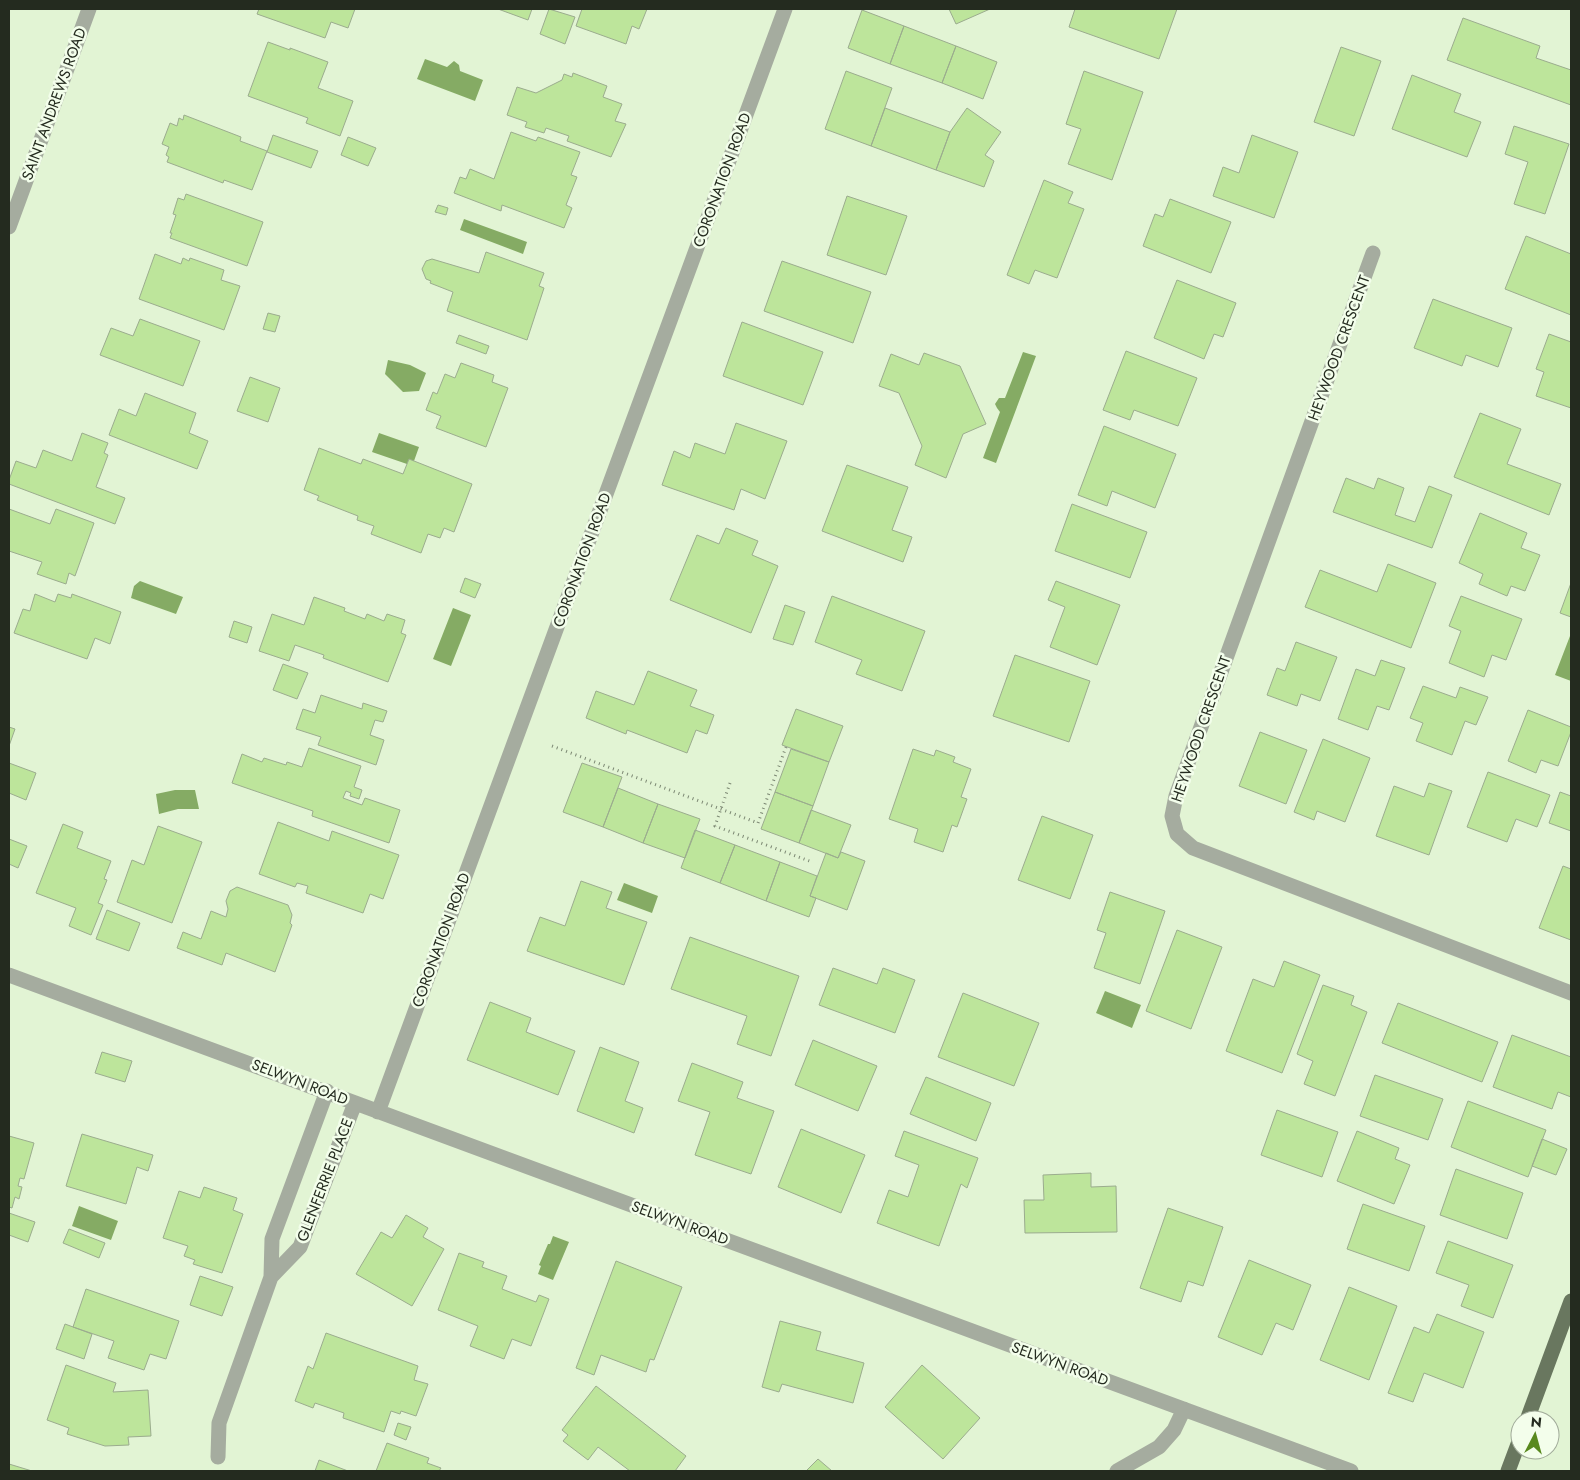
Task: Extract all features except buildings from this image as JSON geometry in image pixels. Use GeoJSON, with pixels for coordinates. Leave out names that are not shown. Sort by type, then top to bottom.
{"type":"FeatureCollection","features":[{"type":"Feature","properties":{"kind":"main road"},"geometry":{"type":"LineString","coordinates":[[1531,1410],[1571,1301]]}},
{"type":"Feature","properties":{"kind":"street","name":"SAINT ANDREWS ROAD"},"geometry":{"type":"LineString","coordinates":[[9,227],[89,9]]}},
{"type":"Feature","properties":{"kind":"street","name":"CORONATION ROAD"},"geometry":{"type":"LineString","coordinates":[[378,1112],[785,9]]}},
{"type":"Feature","properties":{"kind":"street","name":"HEYWOOD CRESCENT"},"geometry":{"type":"LineString","coordinates":[[1374,253],[1176,796],[1172,816],[1177,834],[1193,848],[1571,993]]}},
{"type":"Feature","properties":{"kind":"street","name":"SELWYN ROAD"},"geometry":{"type":"LineString","coordinates":[[9,975],[1351,1471]]}},
{"type":"Feature","properties":{"kind":"street","name":"GLENFERRIE PLACE"},"geometry":{"type":"LineString","coordinates":[[218,1457],[219,1422],[271,1277],[272,1239],[327,1091]]}},
{"type":"Feature","properties":{"kind":"street","name":"GLENFERRIE PLACE"},"geometry":{"type":"LineString","coordinates":[[271,1277],[300,1246],[355,1103]]}},
{"type":"Feature","properties":{"kind":"street"},"geometry":{"type":"LineString","coordinates":[[1117,1471],[1159,1447],[1174,1430],[1184,1409]]}},
{"type":"Feature","properties":{"kind":"path"},"geometry":{"type":"LineString","coordinates":[[552,746],[758,823],[786,747]]}},
{"type":"Feature","properties":{"kind":"path"},"geometry":{"type":"LineString","coordinates":[[730,783],[715,826],[812,862]]}},
{"type":"Feature","properties":{"kind":"shaded area"},"geometry":{"type":"Polygon","coordinates":[[[425,59],[447,67],[454,61],[459,65],[460,71],[483,80],[475,101],[417,79],[425,59]]]}},
{"type":"Feature","properties":{"kind":"shaded area"},"geometry":{"type":"Polygon","coordinates":[[[464,219],[527,242],[523,254],[460,230],[464,219]]]}},
{"type":"Feature","properties":{"kind":"shaded area"},"geometry":{"type":"Polygon","coordinates":[[[1023,352],[1036,356],[996,463],[983,458],[1000,412],[995,404],[999,398],[1005,398],[1023,352]]]}},
{"type":"Feature","properties":{"kind":"shaded area"},"geometry":{"type":"Polygon","coordinates":[[[388,360],[410,365],[426,373],[419,391],[403,392],[385,374],[388,360]]]}},
{"type":"Feature","properties":{"kind":"shaded area"},"geometry":{"type":"Polygon","coordinates":[[[379,433],[419,447],[414,461],[407,464],[372,452],[379,433]]]}},
{"type":"Feature","properties":{"kind":"shaded area"},"geometry":{"type":"Polygon","coordinates":[[[140,581],[183,597],[176,614],[131,598],[134,586],[140,581]]]}},
{"type":"Feature","properties":{"kind":"shaded area"},"geometry":{"type":"Polygon","coordinates":[[[453,608],[471,615],[451,666],[433,659],[453,608]]]}},
{"type":"Feature","properties":{"kind":"shaded area"},"geometry":{"type":"Polygon","coordinates":[[[1571,636],[1571,681],[1555,675],[1571,636]]]}},
{"type":"Feature","properties":{"kind":"shaded area"},"geometry":{"type":"Polygon","coordinates":[[[175,790],[195,790],[199,809],[178,809],[159,814],[156,794],[175,790]]]}},
{"type":"Feature","properties":{"kind":"shaded area"},"geometry":{"type":"Polygon","coordinates":[[[624,883],[658,896],[652,913],[617,900],[624,883]]]}},
{"type":"Feature","properties":{"kind":"shaded area"},"geometry":{"type":"Polygon","coordinates":[[[1105,991],[1141,1005],[1132,1028],[1096,1013],[1105,991]]]}},
{"type":"Feature","properties":{"kind":"shaded area"},"geometry":{"type":"Polygon","coordinates":[[[79,1206],[118,1221],[111,1240],[72,1226],[79,1206]]]}},
{"type":"Feature","properties":{"kind":"shaded area"},"geometry":{"type":"Polygon","coordinates":[[[553,1236],[569,1242],[553,1280],[538,1274],[541,1266],[539,1265],[553,1236]]]}}]}
